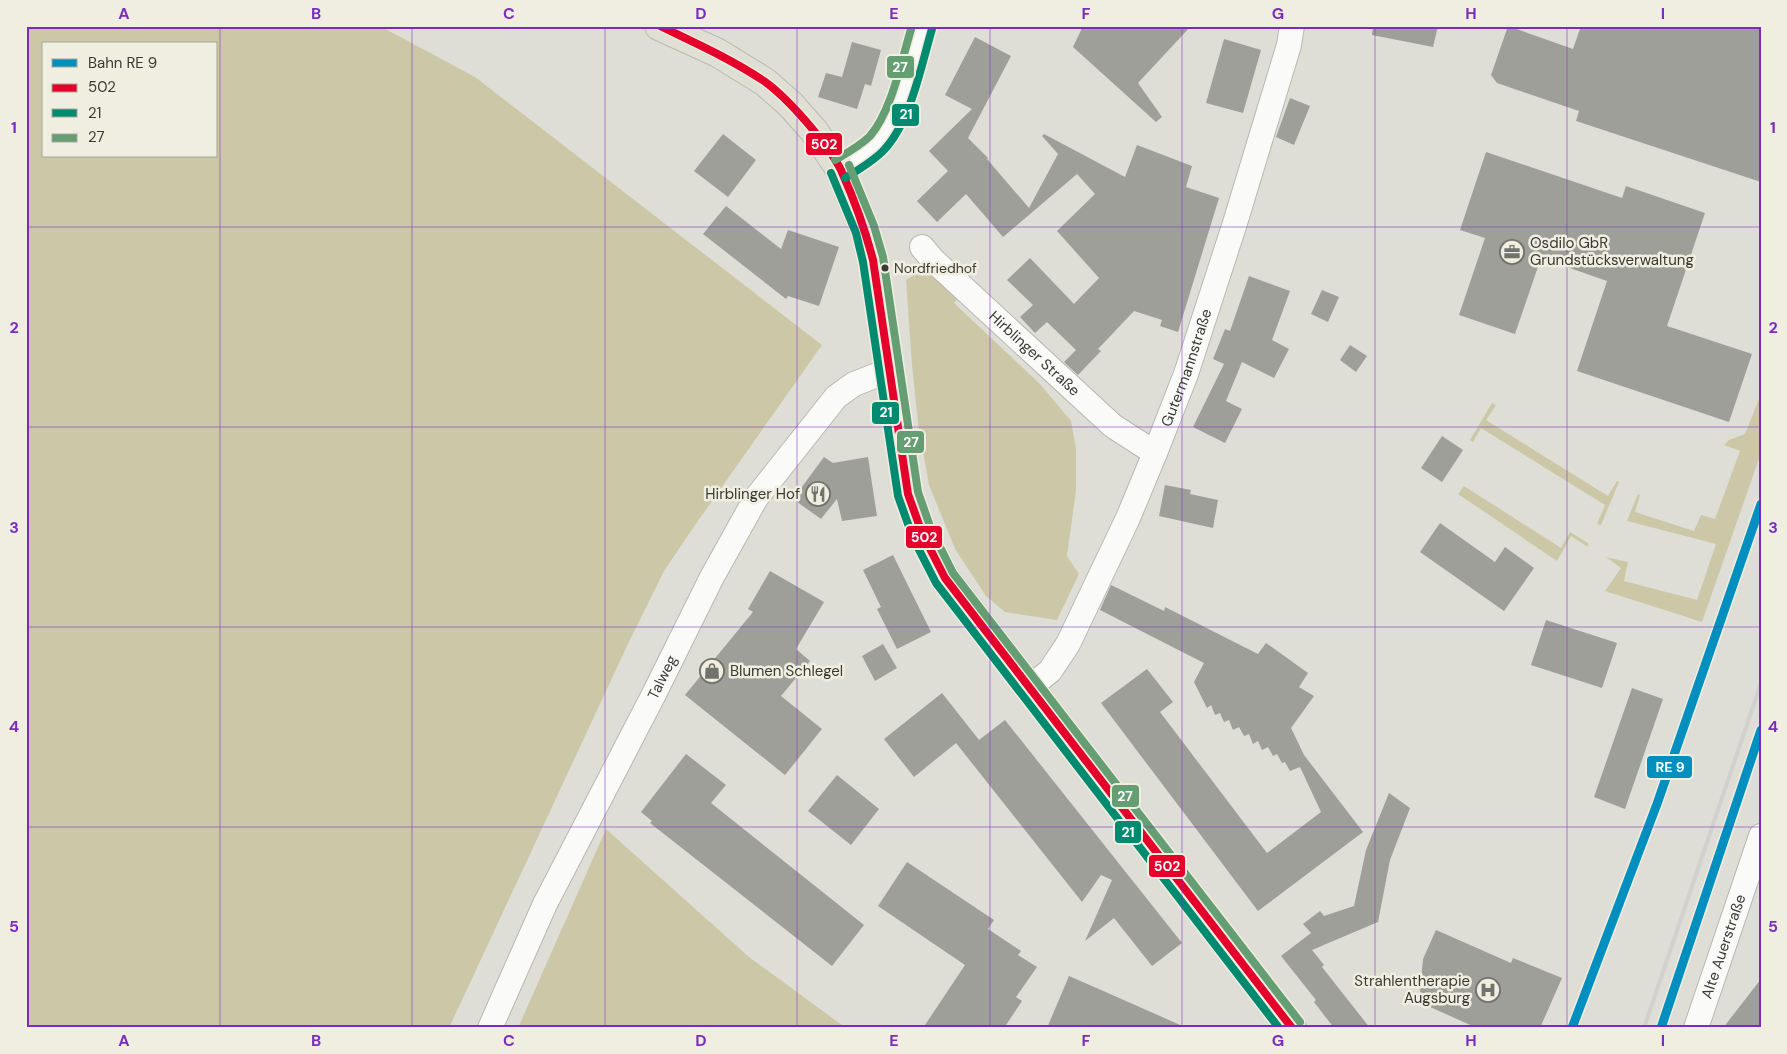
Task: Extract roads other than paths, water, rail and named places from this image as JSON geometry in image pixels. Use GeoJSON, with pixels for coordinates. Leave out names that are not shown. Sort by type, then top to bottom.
{"type":"FeatureCollection","features":[{"type":"Feature","properties":{"kind":"main road"},"geometry":{"type":"LineString","coordinates":[[658,26],[718,53],[765,82],[790,104],[814,130],[840,169],[862,222],[873,260],[908,494],[922,533],[945,578],[1292,1028]]}},
{"type":"Feature","properties":{"kind":"street"},"geometry":{"type":"LineString","coordinates":[[840,169],[860,156],[879,139],[894,114],[922,26]]}},
{"type":"Feature","properties":{"kind":"street","name":"Gutermannstraße"},"geometry":{"type":"LineString","coordinates":[[1030,687],[1050,672],[1068,644],[1128,518],[1155,453],[1186,374],[1235,223],[1292,26]]}},
{"type":"Feature","properties":{"kind":"street","name":"Hirblinger Straße"},"geometry":{"type":"LineString","coordinates":[[922,246],[933,260],[1112,426],[1155,453]]}},
{"type":"Feature","properties":{"kind":"street","name":"Talweg"},"geometry":{"type":"LineString","coordinates":[[490,1028],[545,904],[712,577],[756,498],[836,397],[854,384],[890,370]]}},
{"type":"Feature","properties":{"kind":"street","name":"Alte Auerstraße"},"geometry":{"type":"LineString","coordinates":[[1696,1028],[1761,836]]}},
{"type":"Feature","properties":{"kind":"railway"},"geometry":{"type":"LineString","coordinates":[[1644,1028],[1761,683]]}},
{"type":"Feature","properties":{"kind":"place","name":"Osdilo GbR Grundstücksverwaltung"},"geometry":{"type":"Point","coordinates":[1512,252]}},
{"type":"Feature","properties":{"kind":"place","name":"Nordfriedhof"},"geometry":{"type":"Point","coordinates":[885,268]}},
{"type":"Feature","properties":{"kind":"place","name":"Hirblinger Hof"},"geometry":{"type":"Point","coordinates":[818,494]}},
{"type":"Feature","properties":{"kind":"place","name":"Blumen Schlegel"},"geometry":{"type":"Point","coordinates":[712,671]}},
{"type":"Feature","properties":{"kind":"place","name":"Strahlentherapie Augsburg"},"geometry":{"type":"Point","coordinates":[1488,990]}}]}
